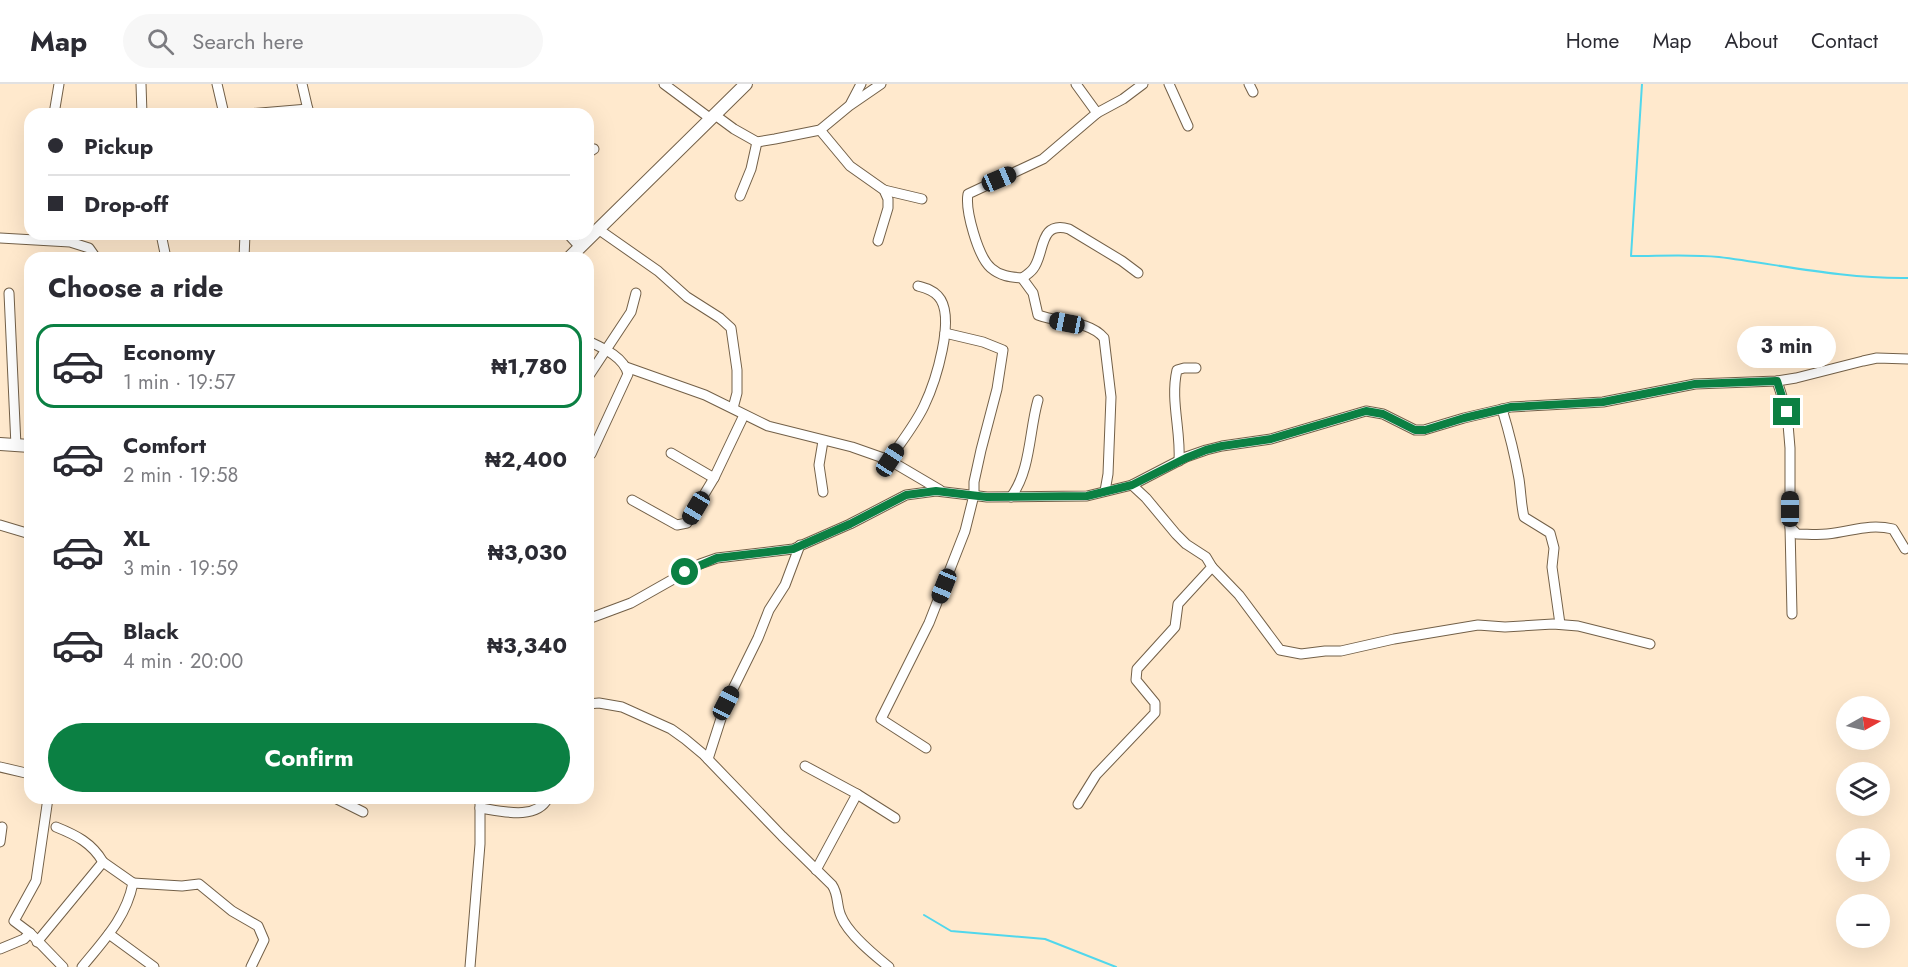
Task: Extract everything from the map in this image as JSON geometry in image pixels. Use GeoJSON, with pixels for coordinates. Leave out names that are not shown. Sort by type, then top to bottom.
{"type":"FeatureCollection","features":[{"type":"Feature","properties":{"kind":"main road"},"geometry":{"type":"LineString","coordinates":[[594,233],[746,84]]}},
{"type":"Feature","properties":{"kind":"main road"},"geometry":{"type":"LineString","coordinates":[[575,252],[587,240]]}},
{"type":"Feature","properties":{"kind":"main road"},"geometry":{"type":"LineString","coordinates":[[0,444],[24,446]]}},
{"type":"Feature","properties":{"kind":"street"},"geometry":{"type":"LineString","coordinates":[[55,108],[59,84]]}},
{"type":"Feature","properties":{"kind":"street"},"geometry":{"type":"LineString","coordinates":[[141,84],[142,108]]}},
{"type":"Feature","properties":{"kind":"street"},"geometry":{"type":"LineString","coordinates":[[217,84],[223,108]]}},
{"type":"Feature","properties":{"kind":"street"},"geometry":{"type":"LineString","coordinates":[[302,84],[308,108]]}},
{"type":"Feature","properties":{"kind":"street"},"geometry":{"type":"LineString","coordinates":[[664,84],[713,117],[757,142],[820,130],[880,84]]}},
{"type":"Feature","properties":{"kind":"street"},"geometry":{"type":"LineString","coordinates":[[849,106],[861,84]]}},
{"type":"Feature","properties":{"kind":"street"},"geometry":{"type":"LineString","coordinates":[[1076,84],[1097,113]]}},
{"type":"Feature","properties":{"kind":"street"},"geometry":{"type":"LineString","coordinates":[[1138,273],[1069,229],[1061,227],[1045,236],[1034,269],[1022,278],[1006,277],[995,272],[984,261],[969,219],[966,203],[968,194],[1043,159],[1097,113],[1123,99],[1143,84]]}},
{"type":"Feature","properties":{"kind":"street"},"geometry":{"type":"LineString","coordinates":[[1169,84],[1188,126]]}},
{"type":"Feature","properties":{"kind":"street"},"geometry":{"type":"LineString","coordinates":[[820,130],[850,166],[884,190],[922,199]]}},
{"type":"Feature","properties":{"kind":"street"},"geometry":{"type":"LineString","coordinates":[[740,196],[751,169],[757,142]]}},
{"type":"Feature","properties":{"kind":"street"},"geometry":{"type":"LineString","coordinates":[[878,241],[888,208],[888,199],[884,190]]}},
{"type":"Feature","properties":{"kind":"street"},"geometry":{"type":"LineString","coordinates":[[598,229],[658,271],[687,297],[720,318],[730,328],[737,370],[737,393],[733,408]]}},
{"type":"Feature","properties":{"kind":"street"},"geometry":{"type":"LineString","coordinates":[[0,238],[24,238]]}},
{"type":"Feature","properties":{"kind":"street"},"geometry":{"type":"LineString","coordinates":[[64,240],[89,248],[92,252]]}},
{"type":"Feature","properties":{"kind":"street"},"geometry":{"type":"LineString","coordinates":[[574,240],[580,247]]}},
{"type":"Feature","properties":{"kind":"street"},"geometry":{"type":"LineString","coordinates":[[1022,278],[1033,293],[1038,315],[1090,327],[1104,338],[1111,397],[1108,474],[1105,491]]}},
{"type":"Feature","properties":{"kind":"street"},"geometry":{"type":"LineString","coordinates":[[890,460],[923,408],[931,391],[945,333],[946,313],[943,303],[938,295],[918,286]]}},
{"type":"Feature","properties":{"kind":"street"},"geometry":{"type":"LineString","coordinates":[[9,293],[16,446]]}},
{"type":"Feature","properties":{"kind":"street"},"geometry":{"type":"LineString","coordinates":[[594,368],[631,312],[636,293]]}},
{"type":"Feature","properties":{"kind":"street"},"geometry":{"type":"LineString","coordinates":[[926,748],[880,719],[929,623],[965,531],[974,495],[974,482],[997,389],[1003,350],[983,342],[945,333]]}},
{"type":"Feature","properties":{"kind":"street"},"geometry":{"type":"LineString","coordinates":[[594,344],[606,350],[626,367],[705,395],[768,426],[852,447],[890,460],[944,492]]}},
{"type":"Feature","properties":{"kind":"street"},"geometry":{"type":"LineString","coordinates":[[594,618],[631,603],[710,560],[780,551],[800,545],[850,524],[906,495],[926,491],[987,497],[1087,496],[1132,485],[1179,461],[1222,446],[1271,439],[1366,411],[1383,414],[1415,430],[1425,430],[1502,409],[1603,402],[1695,384],[1777,381],[1863,360],[1908,358]]}},
{"type":"Feature","properties":{"kind":"street"},"geometry":{"type":"LineString","coordinates":[[594,447],[628,375],[626,367]]}},
{"type":"Feature","properties":{"kind":"street"},"geometry":{"type":"LineString","coordinates":[[1179,461],[1181,442],[1174,382],[1177,370],[1196,368]]}},
{"type":"Feature","properties":{"kind":"street"},"geometry":{"type":"LineString","coordinates":[[1777,381],[1787,412],[1790,448],[1792,614]]}},
{"type":"Feature","properties":{"kind":"street"},"geometry":{"type":"LineString","coordinates":[[1011,496],[1019,483],[1038,400]]}},
{"type":"Feature","properties":{"kind":"street"},"geometry":{"type":"LineString","coordinates":[[1502,409],[1515,458],[1524,517],[1550,532],[1554,548],[1552,567],[1560,624]]}},
{"type":"Feature","properties":{"kind":"street"},"geometry":{"type":"LineString","coordinates":[[632,501],[677,525],[687,523],[714,478],[744,415]]}},
{"type":"Feature","properties":{"kind":"street"},"geometry":{"type":"LineString","coordinates":[[594,435],[598,438]]}},
{"type":"Feature","properties":{"kind":"street"},"geometry":{"type":"LineString","coordinates":[[823,441],[819,465],[823,492]]}},
{"type":"Feature","properties":{"kind":"street"},"geometry":{"type":"LineString","coordinates":[[671,453],[714,478]]}},
{"type":"Feature","properties":{"kind":"street"},"geometry":{"type":"LineString","coordinates":[[1132,485],[1181,539],[1206,557],[1212,567],[1239,595],[1280,650],[1301,654],[1341,651],[1435,631],[1478,625],[1505,627],[1560,624],[1578,626],[1650,644]]}},
{"type":"Feature","properties":{"kind":"street"},"geometry":{"type":"LineString","coordinates":[[0,525],[24,532]]}},
{"type":"Feature","properties":{"kind":"street"},"geometry":{"type":"LineString","coordinates":[[1790,527],[1797,534],[1818,534],[1880,526],[1893,529],[1905,549]]}},
{"type":"Feature","properties":{"kind":"street"},"geometry":{"type":"LineString","coordinates":[[708,759],[726,703],[769,610],[785,585],[800,545]]}},
{"type":"Feature","properties":{"kind":"street"},"geometry":{"type":"LineString","coordinates":[[1078,804],[1096,775],[1155,712],[1155,703],[1136,680],[1137,669],[1175,627],[1178,604],[1212,567]]}},
{"type":"Feature","properties":{"kind":"street"},"geometry":{"type":"LineString","coordinates":[[594,704],[622,707],[670,729],[708,759],[837,892],[838,910],[842,919],[861,942],[889,967]]}},
{"type":"Feature","properties":{"kind":"street"},"geometry":{"type":"LineString","coordinates":[[805,766],[895,818]]}},
{"type":"Feature","properties":{"kind":"street"},"geometry":{"type":"LineString","coordinates":[[0,767],[24,773]]}},
{"type":"Feature","properties":{"kind":"street"},"geometry":{"type":"LineString","coordinates":[[816,870],[857,794]]}},
{"type":"Feature","properties":{"kind":"street"},"geometry":{"type":"LineString","coordinates":[[47,804],[36,881],[14,921],[30,933],[63,967]]}},
{"type":"Feature","properties":{"kind":"street"},"geometry":{"type":"LineString","coordinates":[[347,804],[363,812]]}},
{"type":"Feature","properties":{"kind":"street"},"geometry":{"type":"LineString","coordinates":[[470,967],[480,844],[480,804]]}},
{"type":"Feature","properties":{"kind":"street"},"geometry":{"type":"LineString","coordinates":[[484,804],[524,813],[543,804]]}},
{"type":"Feature","properties":{"kind":"street"},"geometry":{"type":"LineString","coordinates":[[0,842],[2,827]]}},
{"type":"Feature","properties":{"kind":"street"},"geometry":{"type":"LineString","coordinates":[[56,827],[83,840],[95,849],[103,862],[133,883],[182,886],[199,884],[232,911],[258,927],[264,940],[250,967]]}},
{"type":"Feature","properties":{"kind":"street"},"geometry":{"type":"LineString","coordinates":[[38,942],[103,862]]}},
{"type":"Feature","properties":{"kind":"street"},"geometry":{"type":"LineString","coordinates":[[82,967],[110,934],[129,901],[133,883]]}},
{"type":"Feature","properties":{"kind":"street"},"geometry":{"type":"LineString","coordinates":[[0,949],[24,939],[30,933]]}},
{"type":"Feature","properties":{"kind":"street"},"geometry":{"type":"LineString","coordinates":[[110,934],[154,967]]}},
{"type":"Feature","properties":{"kind":"waterway"},"geometry":{"type":"LineString","coordinates":[[1642,84],[1631,256],[1708,256],[1837,274],[1908,278]]}},
{"type":"Feature","properties":{"kind":"waterway"},"geometry":{"type":"LineString","coordinates":[[924,915],[951,931],[1045,939],[1116,967]]}},
{"type":"Feature","properties":{"kind":"route"},"geometry":{"type":"LineString","coordinates":[[685,572],[717,558],[793,549],[850,524],[906,495],[936,491],[987,497],[1087,496],[1132,485],[1206,450],[1271,439],[1366,411],[1383,414],[1415,430],[1425,430],[1511,407],[1623,400],[1695,384],[1777,381],[1787,412]]}}]}
